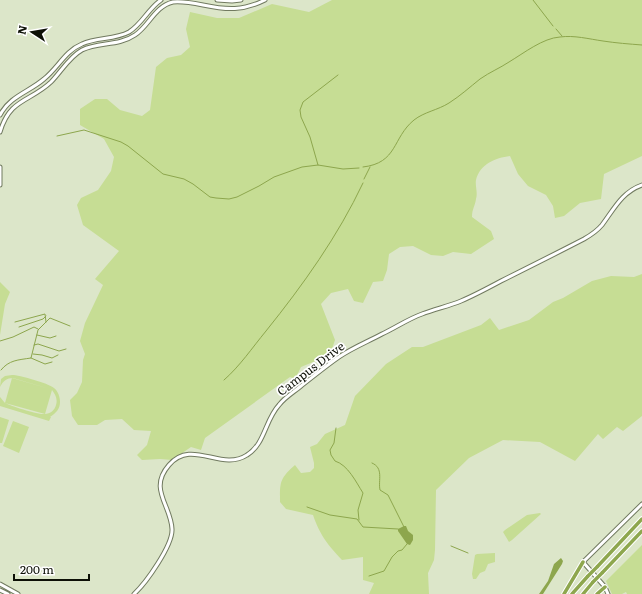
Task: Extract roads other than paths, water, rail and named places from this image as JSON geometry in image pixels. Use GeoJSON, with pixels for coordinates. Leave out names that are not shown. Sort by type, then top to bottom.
{"type":"FeatureCollection","features":[{"type":"Feature","properties":{"kind":"highway"},"geometry":{"type":"LineString","coordinates":[[572,594],[642,519]]}},
{"type":"Feature","properties":{"kind":"highway"},"geometry":{"type":"LineString","coordinates":[[583,594],[642,530]]}},
{"type":"Feature","properties":{"kind":"highway"},"geometry":{"type":"LineString","coordinates":[[564,594],[583,562]]}},
{"type":"Feature","properties":{"kind":"highway"},"geometry":{"type":"LineString","coordinates":[[597,594],[605,587]]}},
{"type":"Feature","properties":{"kind":"street"},"geometry":{"type":"LineString","coordinates":[[0,115],[11,100],[45,79],[74,48],[91,40],[118,36],[130,31],[161,0]]}},
{"type":"Feature","properties":{"kind":"street"},"geometry":{"type":"LineString","coordinates":[[217,0],[241,0]]}},
{"type":"Feature","properties":{"kind":"street"},"geometry":{"type":"LineString","coordinates":[[0,132],[7,116],[15,105],[48,84],[74,56],[83,50],[119,42],[133,36],[140,31],[164,5],[173,2],[182,2],[223,8],[237,8],[252,6],[265,0]]}},
{"type":"Feature","properties":{"kind":"street"},"geometry":{"type":"LineString","coordinates":[[0,167],[0,185]]}},
{"type":"Feature","properties":{"kind":"street","name":"Campus Drive"},"geometry":{"type":"LineString","coordinates":[[134,594],[140,589],[158,562],[171,538],[171,523],[162,499],[160,486],[166,470],[173,461],[182,456],[191,454],[200,454],[228,460],[238,459],[248,455],[260,443],[270,418],[279,405],[340,356],[419,315],[463,300],[584,239],[601,225],[623,196],[636,187],[642,185]]}},
{"type":"Feature","properties":{"kind":"street"},"geometry":{"type":"LineString","coordinates":[[608,594],[605,587],[583,562],[642,504]]}},
{"type":"Feature","properties":{"kind":"street"},"geometry":{"type":"LineString","coordinates":[[0,584],[18,594]]}},
{"type":"Feature","properties":{"kind":"street"},"geometry":{"type":"LineString","coordinates":[[0,590],[8,594]]}},
{"type":"Feature","properties":{"kind":"waterway"},"geometry":{"type":"LineString","coordinates":[[533,0],[553,26]]}},
{"type":"Feature","properties":{"kind":"waterway"},"geometry":{"type":"LineString","coordinates":[[556,29],[562,36]]}},
{"type":"Feature","properties":{"kind":"waterway"},"geometry":{"type":"LineString","coordinates":[[363,167],[374,165],[389,155],[407,127],[418,117],[449,103],[480,79],[534,46],[547,40],[571,36],[642,45]]}},
{"type":"Feature","properties":{"kind":"waterway"},"geometry":{"type":"LineString","coordinates":[[318,165],[310,137],[301,117],[300,110],[303,102],[338,75]]}},
{"type":"Feature","properties":{"kind":"waterway"},"geometry":{"type":"LineString","coordinates":[[57,136],[84,130],[121,142],[163,174],[184,179],[210,197],[216,198],[229,199],[237,197],[274,177],[302,167],[318,165],[343,169],[359,168]]}},
{"type":"Feature","properties":{"kind":"waterway"},"geometry":{"type":"LineString","coordinates":[[364,179],[370,167]]}},
{"type":"Feature","properties":{"kind":"waterway"},"geometry":{"type":"LineString","coordinates":[[224,380],[246,357],[280,314],[319,260],[353,203],[363,183]]}},
{"type":"Feature","properties":{"kind":"waterway"},"geometry":{"type":"LineString","coordinates":[[15,322],[45,314],[46,322]]}},
{"type":"Feature","properties":{"kind":"waterway"},"geometry":{"type":"LineString","coordinates":[[19,327],[43,319],[46,316]]}},
{"type":"Feature","properties":{"kind":"waterway"},"geometry":{"type":"LineString","coordinates":[[1,370],[11,362],[31,358],[38,330],[50,318],[70,326]]}},
{"type":"Feature","properties":{"kind":"waterway"},"geometry":{"type":"LineString","coordinates":[[0,341],[13,337],[34,327],[38,329]]}},
{"type":"Feature","properties":{"kind":"waterway"},"geometry":{"type":"LineString","coordinates":[[37,335],[50,338],[56,336]]}},
{"type":"Feature","properties":{"kind":"waterway"},"geometry":{"type":"LineString","coordinates":[[34,345],[38,344],[59,351],[66,349]]}},
{"type":"Feature","properties":{"kind":"waterway"},"geometry":{"type":"LineString","coordinates":[[33,354],[52,358],[58,355]]}},
{"type":"Feature","properties":{"kind":"waterway"},"geometry":{"type":"LineString","coordinates":[[31,358],[45,364],[52,362]]}},
{"type":"Feature","properties":{"kind":"waterway"},"geometry":{"type":"LineString","coordinates":[[336,428],[334,443],[330,450],[331,455],[335,461],[340,463],[348,470],[363,493],[358,510],[359,520]]}},
{"type":"Feature","properties":{"kind":"waterway"},"geometry":{"type":"LineString","coordinates":[[372,463],[376,465],[379,471],[380,490],[388,495],[404,527]]}},
{"type":"Feature","properties":{"kind":"waterway"},"geometry":{"type":"LineString","coordinates":[[307,507],[330,515],[357,519],[363,527],[398,529]]}},
{"type":"Feature","properties":{"kind":"waterway"},"geometry":{"type":"LineString","coordinates":[[369,576],[384,571],[392,557],[398,551],[402,550],[407,544]]}},
{"type":"Feature","properties":{"kind":"waterway"},"geometry":{"type":"LineString","coordinates":[[451,546],[468,553]]}}]}
